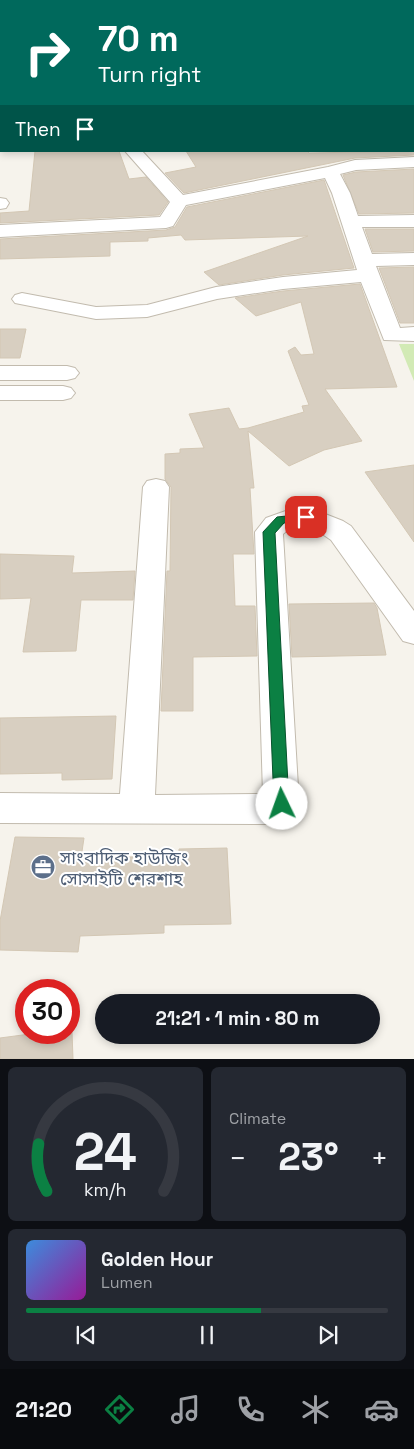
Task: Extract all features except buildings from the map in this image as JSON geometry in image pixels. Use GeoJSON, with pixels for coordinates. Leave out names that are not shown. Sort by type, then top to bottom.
{"type":"FeatureCollection","features":[{"type":"Feature","properties":{"kind":"street"},"geometry":{"type":"LineString","coordinates":[[134,152],[179,201]]}},
{"type":"Feature","properties":{"kind":"street"},"geometry":{"type":"LineString","coordinates":[[0,231],[166,222],[179,201],[330,172],[355,165],[414,162]]}},
{"type":"Feature","properties":{"kind":"street"},"geometry":{"type":"LineString","coordinates":[[330,172],[338,182],[345,198],[379,307],[392,335],[414,334]]}},
{"type":"Feature","properties":{"kind":"street"},"geometry":{"type":"LineString","coordinates":[[351,222],[414,221]]}},
{"type":"Feature","properties":{"kind":"street"},"geometry":{"type":"LineString","coordinates":[[367,266],[414,259]]}},
{"type":"Feature","properties":{"kind":"street"},"geometry":{"type":"LineString","coordinates":[[22,299],[96,313],[147,311],[216,293],[283,283],[363,276],[367,266]]}},
{"type":"Feature","properties":{"kind":"street"},"geometry":{"type":"LineString","coordinates":[[0,372],[65,383],[0,393]]}},
{"type":"Feature","properties":{"kind":"street"},"geometry":{"type":"LineString","coordinates":[[137,810],[156,487]]}},
{"type":"Feature","properties":{"kind":"street"},"geometry":{"type":"LineString","coordinates":[[0,808],[137,810],[280,809],[282,804],[269,532],[281,520],[306,517],[332,526],[341,533],[414,633]]}},
{"type":"Feature","properties":{"kind":"green space"},"geometry":{"type":"Polygon","coordinates":[[[399,344],[414,344],[414,381],[399,344]]]}},
{"type":"Feature","properties":{"kind":"place","name":"সাংবাদিক হাউজিং সোসাইটি শেরশাহ"},"geometry":{"type":"Point","coordinates":[43,867]}},
{"type":"Feature","properties":{"kind":"route"},"geometry":{"type":"LineString","coordinates":[[282,804],[269,532],[273,525],[281,520],[306,517]]}}]}
